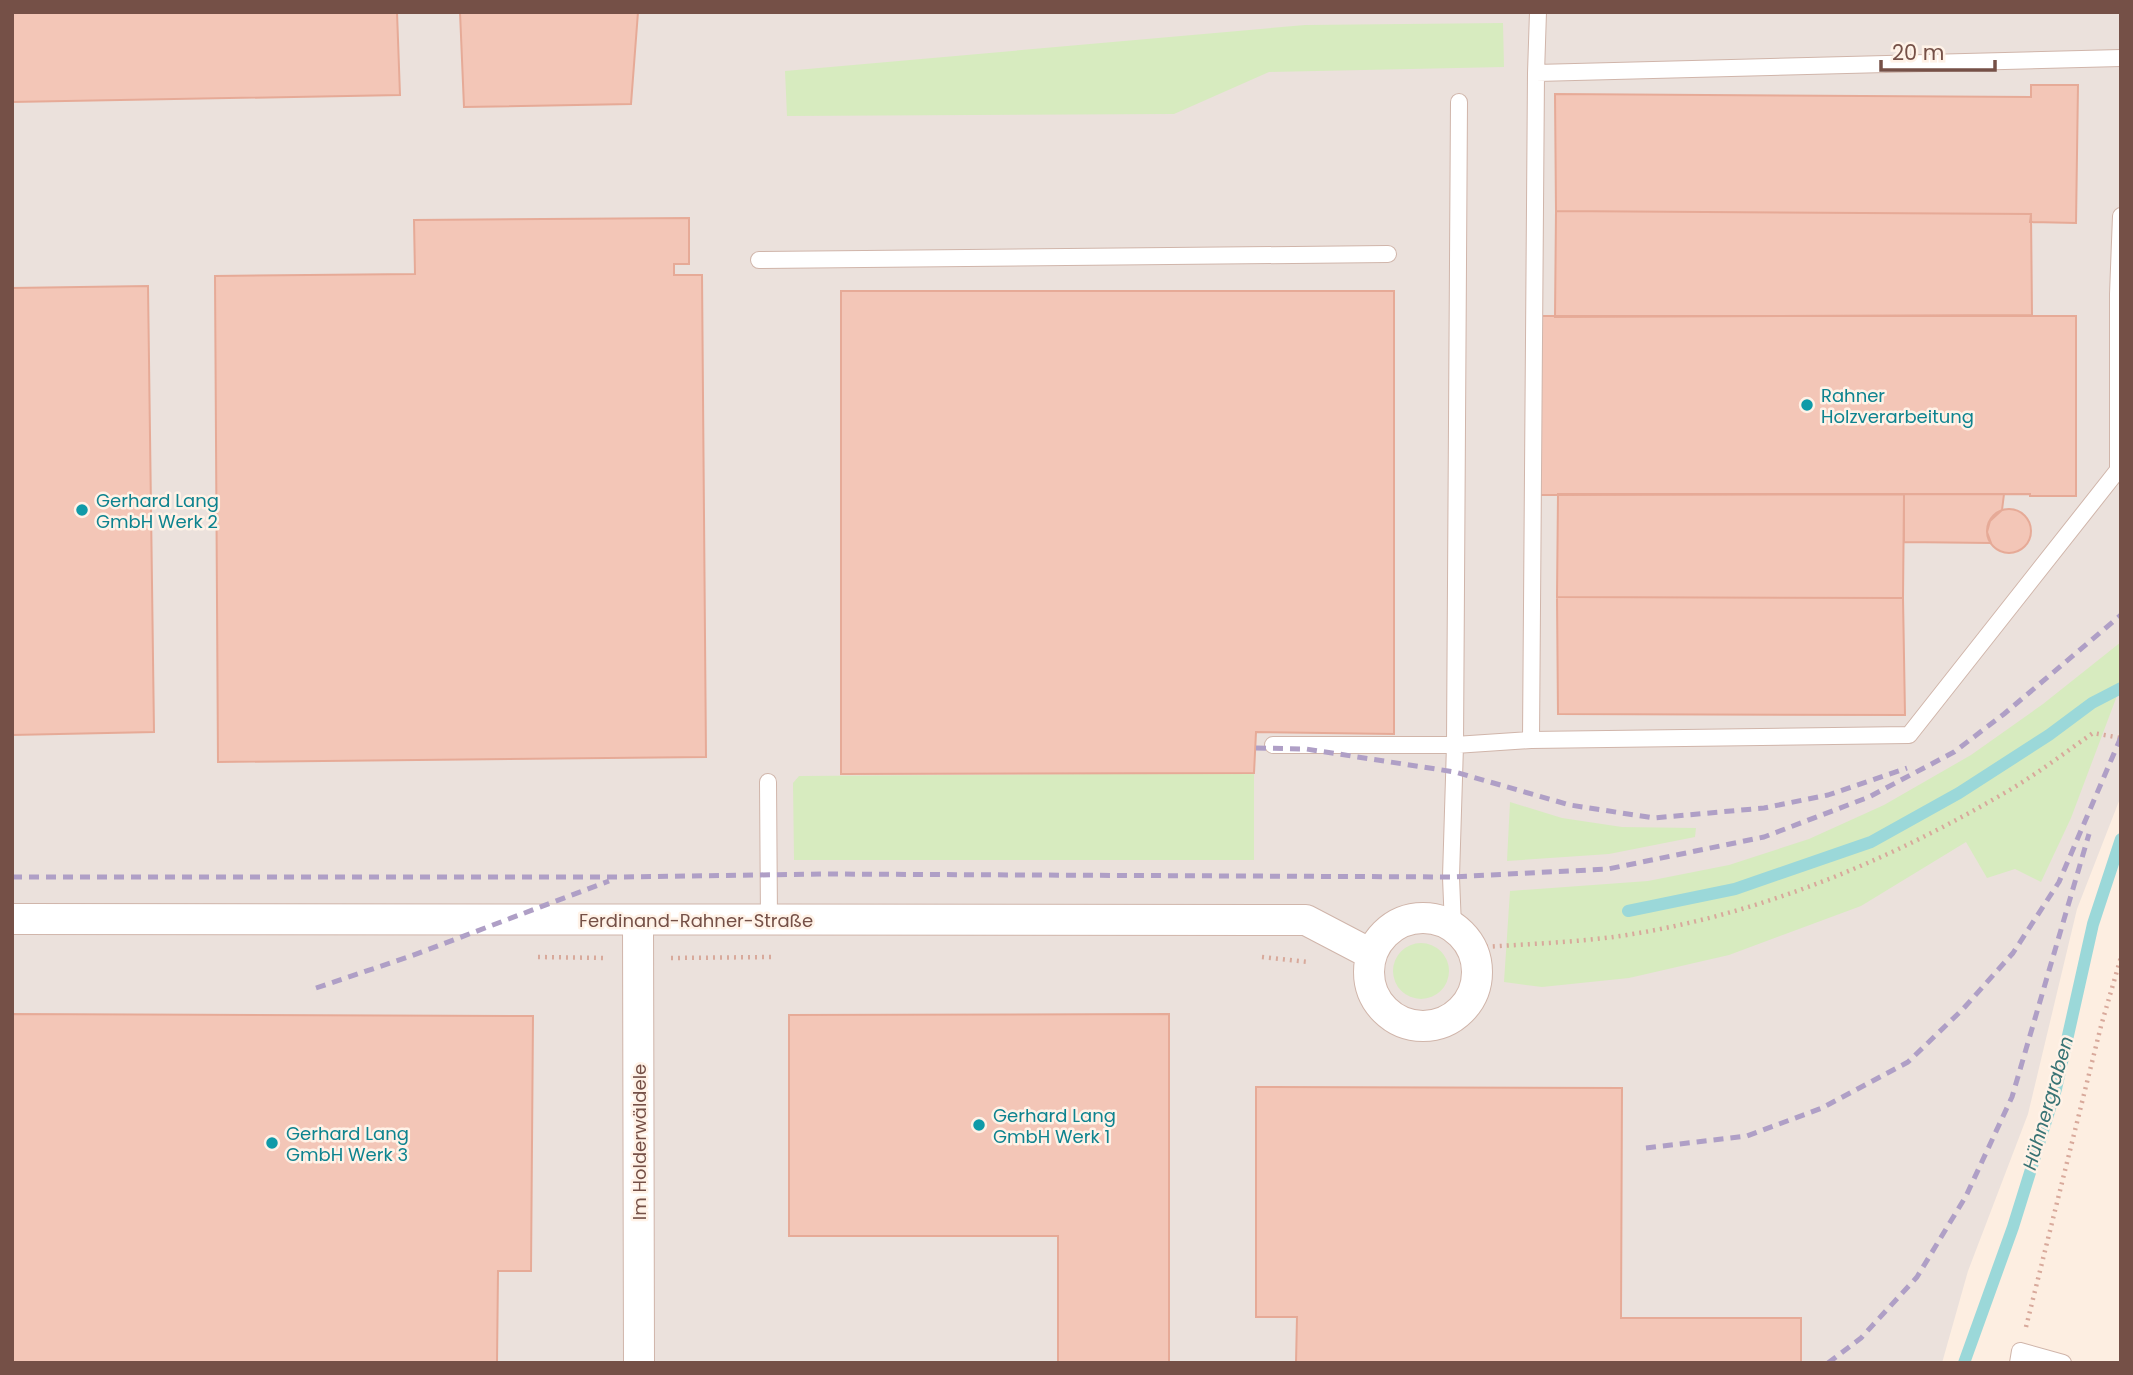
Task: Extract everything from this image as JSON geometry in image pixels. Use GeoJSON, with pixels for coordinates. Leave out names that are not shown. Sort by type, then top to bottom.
{"type":"FeatureCollection","features":[{"type":"Feature","properties":{"kind":"street"},"geometry":{"type":"LineString","coordinates":[[1426,918],[1462,938],[1475,961],[1476,975],[1474,989],[1458,1013],[1433,1025],[1419,1026],[1405,1023],[1382,1007],[1370,982],[1371,954],[1387,931],[1399,923],[1426,918]]}},
{"type":"Feature","properties":{"kind":"street","name":"Ferdinand-Rahner-Straße"},"geometry":{"type":"LineString","coordinates":[[12,919],[1306,920],[1371,954]]}},
{"type":"Feature","properties":{"kind":"street","name":"Im Holderwäldele"},"geometry":{"type":"LineString","coordinates":[[638,921],[639,1363]]}},
{"type":"Feature","properties":{"kind":"lane"},"geometry":{"type":"LineString","coordinates":[[1531,740],[1538,12]]}},
{"type":"Feature","properties":{"kind":"lane"},"geometry":{"type":"LineString","coordinates":[[1536,73],[2121,58]]}},
{"type":"Feature","properties":{"kind":"lane"},"geometry":{"type":"LineString","coordinates":[[1459,102],[1455,745],[1451,877],[1462,938]]}},
{"type":"Feature","properties":{"kind":"lane"},"geometry":{"type":"LineString","coordinates":[[1273,745],[1455,745],[1531,740],[1909,735],[2118,470],[2121,216]]}},
{"type":"Feature","properties":{"kind":"lane"},"geometry":{"type":"LineString","coordinates":[[760,260],[1388,254]]}},
{"type":"Feature","properties":{"kind":"lane"},"geometry":{"type":"LineString","coordinates":[[768,782],[769,920]]}},
{"type":"Feature","properties":{"kind":"lane"},"geometry":{"type":"LineString","coordinates":[[2019,1357],[2063,1363]]}},
{"type":"Feature","properties":{"kind":"path"},"geometry":{"type":"LineString","coordinates":[[1462,938],[1620,936],[1717,915],[1810,888],[1906,846],[2003,794],[2094,733],[2121,738]]}},
{"type":"Feature","properties":{"kind":"path"},"geometry":{"type":"LineString","coordinates":[[2019,1357],[2101,1026],[2121,957]]}},
{"type":"Feature","properties":{"kind":"shaded area"},"geometry":{"type":"Polygon","coordinates":[[[12,12],[2121,12],[2121,796],[2077,909],[2028,1114],[1968,1271],[1942,1363],[12,1363],[12,12]]]}},
{"type":"Feature","properties":{"kind":"green space"},"geometry":{"type":"Polygon","coordinates":[[[1503,23],[1504,67],[1269,72],[1174,114],[787,116],[785,71],[1305,25],[1503,23]]]}},
{"type":"Feature","properties":{"kind":"green space"},"geometry":{"type":"Polygon","coordinates":[[[2121,642],[2121,685],[2071,818],[2041,882],[2015,869],[1987,878],[1966,842],[1861,906],[1729,955],[1629,978],[1542,987],[1504,982],[1510,891],[1648,881],[1729,865],[1809,839],[1884,805],[1971,755],[2043,704],[2121,642]]]}},
{"type":"Feature","properties":{"kind":"green space"},"geometry":{"type":"Polygon","coordinates":[[[1254,773],[1254,860],[794,860],[793,783],[799,776],[1254,773]]]}},
{"type":"Feature","properties":{"kind":"green space"},"geometry":{"type":"Polygon","coordinates":[[[1510,802],[1562,818],[1622,827],[1696,828],[1695,837],[1609,854],[1507,861],[1510,802]]]}},
{"type":"Feature","properties":{"kind":"green space"},"geometry":{"type":"Polygon","coordinates":[[[1421,943],[1432,945],[1441,951],[1447,960],[1447,982],[1441,991],[1432,997],[1421,999],[1410,997],[1401,991],[1395,982],[1393,971],[1395,960],[1401,951],[1410,945],[1421,943]]]}},
{"type":"Feature","properties":{"kind":"building"},"geometry":{"type":"Polygon","coordinates":[[[12,12],[397,12],[400,95],[12,102],[12,12]]]}},
{"type":"Feature","properties":{"kind":"building"},"geometry":{"type":"Polygon","coordinates":[[[460,12],[638,12],[631,104],[464,107],[460,12]]]}},
{"type":"Feature","properties":{"kind":"building"},"geometry":{"type":"Polygon","coordinates":[[[2031,85],[2078,85],[2076,223],[2030,222],[2031,214],[1556,211],[1555,94],[2031,97],[2031,85]]]}},
{"type":"Feature","properties":{"kind":"building"},"geometry":{"type":"Polygon","coordinates":[[[1556,211],[2031,214],[2032,315],[1555,317],[1556,211]]]}},
{"type":"Feature","properties":{"kind":"building"},"geometry":{"type":"Polygon","coordinates":[[[689,218],[689,264],[674,264],[674,275],[702,275],[706,757],[218,762],[215,276],[415,274],[414,220],[689,218]]]}},
{"type":"Feature","properties":{"kind":"building","name":"Gerhard Lang GmbH Werk 2"},"geometry":{"type":"Polygon","coordinates":[[[148,286],[154,732],[12,735],[12,288],[148,286]]]}},
{"type":"Feature","properties":{"kind":"building"},"geometry":{"type":"Polygon","coordinates":[[[841,291],[1394,291],[1394,734],[1256,732],[1254,773],[841,774],[841,291]]]}},
{"type":"Feature","properties":{"kind":"building","name":"Rahner Holzverarbeitung"},"geometry":{"type":"Polygon","coordinates":[[[1539,316],[2076,316],[2076,496],[1539,495],[1539,316]]]}},
{"type":"Feature","properties":{"kind":"building"},"geometry":{"type":"Polygon","coordinates":[[[1558,494],[1904,494],[1903,598],[1557,597],[1558,494]]]}},
{"type":"Feature","properties":{"kind":"building"},"geometry":{"type":"Polygon","coordinates":[[[1904,494],[2004,494],[2002,510],[1990,521],[1987,532],[1991,543],[1904,542],[1904,494]]]}},
{"type":"Feature","properties":{"kind":"building"},"geometry":{"type":"Polygon","coordinates":[[[2009,509],[2024,516],[2031,531],[2024,546],[2009,553],[1994,546],[1987,531],[1994,516],[2009,509]]]}},
{"type":"Feature","properties":{"kind":"building"},"geometry":{"type":"Polygon","coordinates":[[[1557,597],[1903,598],[1905,715],[1558,714],[1557,597]]]}},
{"type":"Feature","properties":{"kind":"building","name":"Gerhard Lang GmbH Werk 3"},"geometry":{"type":"Polygon","coordinates":[[[12,1014],[533,1016],[531,1271],[498,1271],[497,1363],[12,1363],[12,1014]]]}},
{"type":"Feature","properties":{"kind":"building","name":"Gerhard Lang GmbH Werk 1"},"geometry":{"type":"Polygon","coordinates":[[[1169,1014],[1169,1363],[1058,1363],[1058,1236],[789,1236],[789,1015],[1169,1014]]]}},
{"type":"Feature","properties":{"kind":"building"},"geometry":{"type":"Polygon","coordinates":[[[1256,1087],[1622,1088],[1621,1318],[1801,1318],[1801,1363],[1296,1363],[1297,1317],[1256,1317],[1256,1087]]]}},
{"type":"Feature","properties":{"kind":"waterway"},"geometry":{"type":"LineString","coordinates":[[1628,911],[1735,889],[1871,842],[1959,793],[2049,735],[2092,703],[2121,688]]}},
{"type":"Feature","properties":{"kind":"waterway","name":"Hühnergraben"},"geometry":{"type":"LineString","coordinates":[[1964,1363],[2013,1227],[2056,1089],[2093,924],[2121,839]]}},
{"type":"Feature","properties":{"kind":"railway"},"geometry":{"type":"LineString","coordinates":[[12,877],[621,877],[821,874],[1451,877],[1608,869],[1764,837],[1869,797],[1954,752],[2004,714],[2121,615]]}},
{"type":"Feature","properties":{"kind":"railway"},"geometry":{"type":"LineString","coordinates":[[1646,1148],[1747,1136],[1822,1108],[1908,1062],[1963,1009],[2013,953],[2059,882],[2121,737]]}},
{"type":"Feature","properties":{"kind":"railway"},"geometry":{"type":"LineString","coordinates":[[1256,748],[1306,749],[1455,772],[1570,805],[1654,818],[1764,808],[1828,795],[1907,768]]}},
{"type":"Feature","properties":{"kind":"railway"},"geometry":{"type":"LineString","coordinates":[[1828,1363],[1861,1338],[1917,1277],[1966,1196],[2012,1097],[2089,834]]}},
{"type":"Feature","properties":{"kind":"railway"},"geometry":{"type":"LineString","coordinates":[[316,988],[411,956],[609,881]]}},
{"type":"Feature","properties":{"kind":"place","name":"Rahner Holzverarbeitung"},"geometry":{"type":"Point","coordinates":[1807,405]}},
{"type":"Feature","properties":{"kind":"place","name":"Gerhard Lang GmbH Werk 2"},"geometry":{"type":"Point","coordinates":[82,510]}},
{"type":"Feature","properties":{"kind":"place","name":"Gerhard Lang GmbH Werk 1"},"geometry":{"type":"Point","coordinates":[979,1125]}},
{"type":"Feature","properties":{"kind":"place","name":"Gerhard Lang GmbH Werk 3"},"geometry":{"type":"Point","coordinates":[272,1143]}}]}
